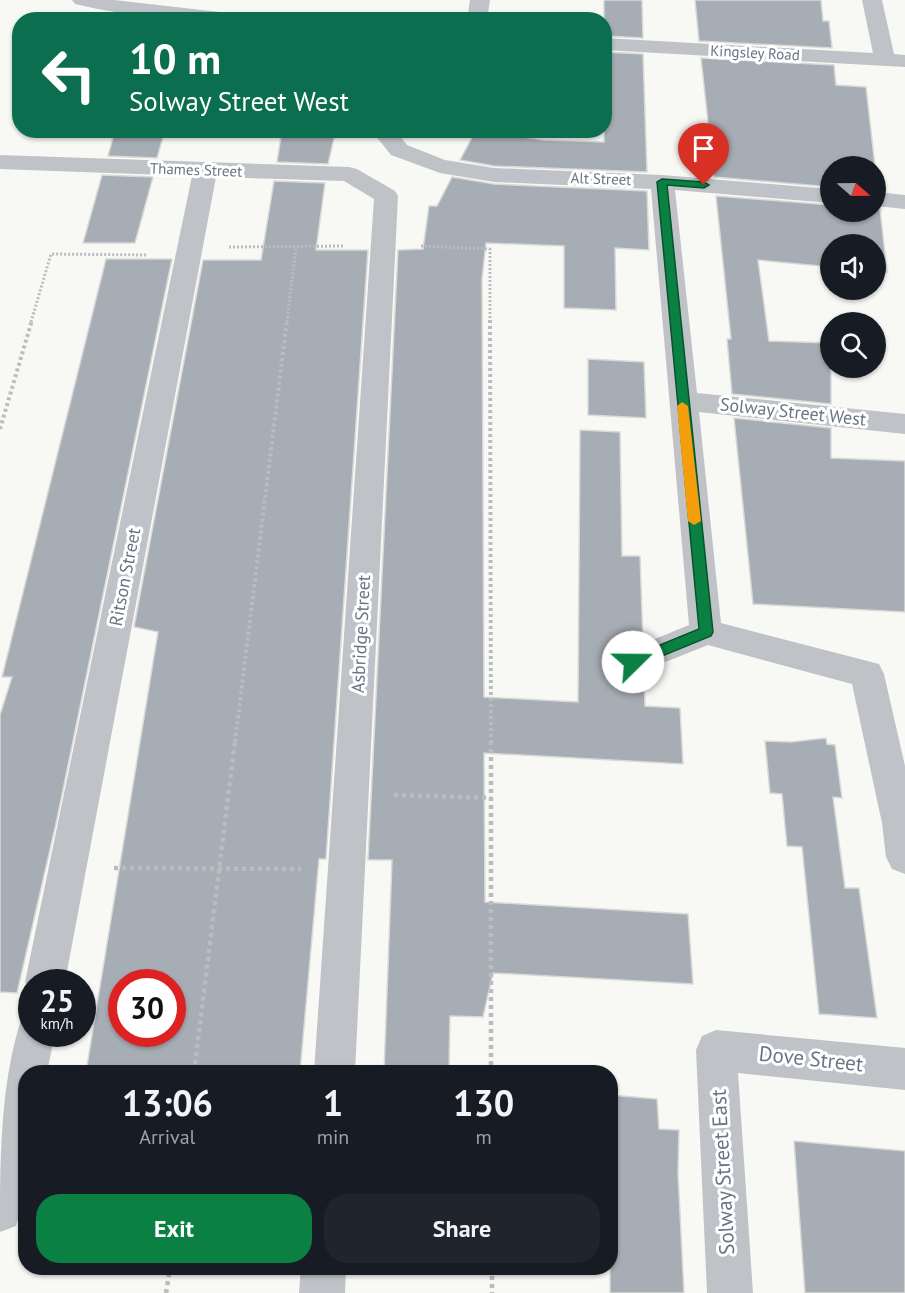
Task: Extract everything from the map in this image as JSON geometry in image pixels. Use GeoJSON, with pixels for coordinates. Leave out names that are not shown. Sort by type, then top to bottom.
{"type":"FeatureCollection","features":[{"type":"Feature","properties":{"kind":"street"},"geometry":{"type":"LineString","coordinates":[[82,0],[119,7],[200,8]]}},
{"type":"Feature","properties":{"kind":"street"},"geometry":{"type":"LineString","coordinates":[[872,0],[895,60]]}},
{"type":"Feature","properties":{"kind":"street","name":"Kingsley Road"},"geometry":{"type":"LineString","coordinates":[[612,44],[895,60]]}},
{"type":"Feature","properties":{"kind":"street","name":"Alt Street"},"geometry":{"type":"LineString","coordinates":[[389,138],[399,150],[440,166],[494,176],[662,182],[820,195]]}},
{"type":"Feature","properties":{"kind":"street","name":"Thames Street"},"geometry":{"type":"LineString","coordinates":[[0,162],[205,171],[349,174],[386,196]]}},
{"type":"Feature","properties":{"kind":"street","name":"Ritson Street"},"geometry":{"type":"LineString","coordinates":[[48,969],[205,171]]}},
{"type":"Feature","properties":{"kind":"street"},"geometry":{"type":"LineString","coordinates":[[662,182],[706,632]]}},
{"type":"Feature","properties":{"kind":"street","name":"Asbridge Street"},"geometry":{"type":"LineString","coordinates":[[335,1065],[386,196]]}},
{"type":"Feature","properties":{"kind":"street"},"geometry":{"type":"LineString","coordinates":[[886,200],[905,202]]}},
{"type":"Feature","properties":{"kind":"street","name":"Solway Street West"},"geometry":{"type":"LineString","coordinates":[[682,401],[905,424]]}},
{"type":"Feature","properties":{"kind":"street"},"geometry":{"type":"LineString","coordinates":[[633,662],[706,632],[867,674],[903,835]]}},
{"type":"Feature","properties":{"kind":"street"},"geometry":{"type":"LineString","coordinates":[[28,1065],[32,1047]]}},
{"type":"Feature","properties":{"kind":"street","name":"Dove Street"},"geometry":{"type":"LineString","coordinates":[[716,1050],[905,1069]]}},
{"type":"Feature","properties":{"kind":"street","name":"Solway Street East"},"geometry":{"type":"LineString","coordinates":[[716,1050],[730,1293]]}},
{"type":"Feature","properties":{"kind":"street"},"geometry":{"type":"LineString","coordinates":[[0,1210],[18,1121]]}},
{"type":"Feature","properties":{"kind":"street"},"geometry":{"type":"LineString","coordinates":[[322,1293],[323,1275]]}},
{"type":"Feature","properties":{"kind":"path"},"geometry":{"type":"LineString","coordinates":[[0,429],[51,254],[383,245],[490,249],[491,1065]]}},
{"type":"Feature","properties":{"kind":"path"},"geometry":{"type":"LineString","coordinates":[[195,1065],[296,246]]}},
{"type":"Feature","properties":{"kind":"path"},"geometry":{"type":"LineString","coordinates":[[352,794],[491,798]]}},
{"type":"Feature","properties":{"kind":"path"},"geometry":{"type":"LineString","coordinates":[[68,867],[347,869]]}},
{"type":"Feature","properties":{"kind":"path"},"geometry":{"type":"LineString","coordinates":[[166,1293],[169,1275]]}},
{"type":"Feature","properties":{"kind":"path"},"geometry":{"type":"LineString","coordinates":[[492,1275],[492,1293]]}},
{"type":"Feature","properties":{"kind":"building"},"geometry":{"type":"Polygon","coordinates":[[[604,0],[642,0],[643,38],[612,36],[612,12],[604,12],[604,0]]]}},
{"type":"Feature","properties":{"kind":"building"},"geometry":{"type":"Polygon","coordinates":[[[695,0],[821,0],[823,21],[829,21],[832,48],[699,41],[695,0]]]}},
{"type":"Feature","properties":{"kind":"building"},"geometry":{"type":"Polygon","coordinates":[[[612,52],[643,54],[647,172],[494,166],[460,160],[472,138],[604,142],[604,138],[612,138],[612,52]]]}},
{"type":"Feature","properties":{"kind":"building"},"geometry":{"type":"Polygon","coordinates":[[[701,58],[834,65],[836,85],[866,87],[874,156],[820,156],[820,186],[714,177],[701,58]]]}},
{"type":"Feature","properties":{"kind":"building"},"geometry":{"type":"Polygon","coordinates":[[[113,138],[163,138],[157,158],[108,156],[113,138]]]}},
{"type":"Feature","properties":{"kind":"building"},"geometry":{"type":"Polygon","coordinates":[[[281,138],[334,138],[328,164],[277,162],[281,138]]]}},
{"type":"Feature","properties":{"kind":"building"},"geometry":{"type":"Polygon","coordinates":[[[102,175],[153,177],[135,243],[83,243],[102,175]]]}},
{"type":"Feature","properties":{"kind":"building"},"geometry":{"type":"Polygon","coordinates":[[[452,177],[494,184],[647,191],[649,250],[615,248],[616,310],[564,308],[564,246],[486,243],[482,279],[484,697],[578,702],[580,430],[620,432],[622,556],[640,556],[643,642],[620,651],[614,663],[620,673],[632,677],[644,673],[645,706],[680,708],[683,764],[484,753],[485,902],[688,914],[693,984],[493,973],[483,1017],[450,1016],[449,1065],[384,1065],[392,860],[368,860],[398,250],[423,249],[429,206],[437,206],[452,177]]]}},
{"type":"Feature","properties":{"kind":"building"},"geometry":{"type":"Polygon","coordinates":[[[274,181],[325,183],[316,250],[368,250],[326,859],[319,859],[301,1065],[87,1065],[90,1047],[96,1047],[96,1011],[158,632],[134,627],[203,260],[261,260],[274,181]]]}},
{"type":"Feature","properties":{"kind":"building"},"geometry":{"type":"Polygon","coordinates":[[[716,196],[820,204],[820,222],[881,222],[883,234],[820,234],[820,266],[758,260],[769,341],[820,343],[820,378],[831,378],[831,404],[732,394],[727,339],[731,339],[716,196]]]}},
{"type":"Feature","properties":{"kind":"building"},"geometry":{"type":"Polygon","coordinates":[[[106,259],[172,259],[57,819],[23,969],[18,969],[17,993],[0,992],[0,715],[12,677],[2,677],[106,259]]]}},
{"type":"Feature","properties":{"kind":"building"},"geometry":{"type":"Polygon","coordinates":[[[588,359],[644,362],[646,418],[588,415],[588,359]]]}},
{"type":"Feature","properties":{"kind":"building"},"geometry":{"type":"Polygon","coordinates":[[[734,418],[831,428],[831,458],[905,461],[905,612],[753,604],[734,418]]]}},
{"type":"Feature","properties":{"kind":"building"},"geometry":{"type":"Polygon","coordinates":[[[826,738],[827,744],[835,745],[842,798],[833,797],[845,888],[859,888],[877,1018],[819,1014],[802,847],[787,846],[782,794],[770,793],[765,741],[791,742],[826,738]]]}},
{"type":"Feature","properties":{"kind":"building"},"geometry":{"type":"Polygon","coordinates":[[[618,1096],[657,1099],[659,1129],[679,1130],[678,1173],[684,1293],[610,1293],[610,1275],[618,1275],[618,1096]]]}},
{"type":"Feature","properties":{"kind":"building"},"geometry":{"type":"Polygon","coordinates":[[[794,1141],[905,1151],[905,1293],[805,1293],[794,1141]]]}},
{"type":"Feature","properties":{"kind":"slow traffic"},"geometry":{"type":"LineString","coordinates":[[682,406],[694,521]]}},
{"type":"Feature","properties":{"kind":"route"},"geometry":{"type":"LineString","coordinates":[[633,662],[706,632],[662,182],[704,185]]}}]}
